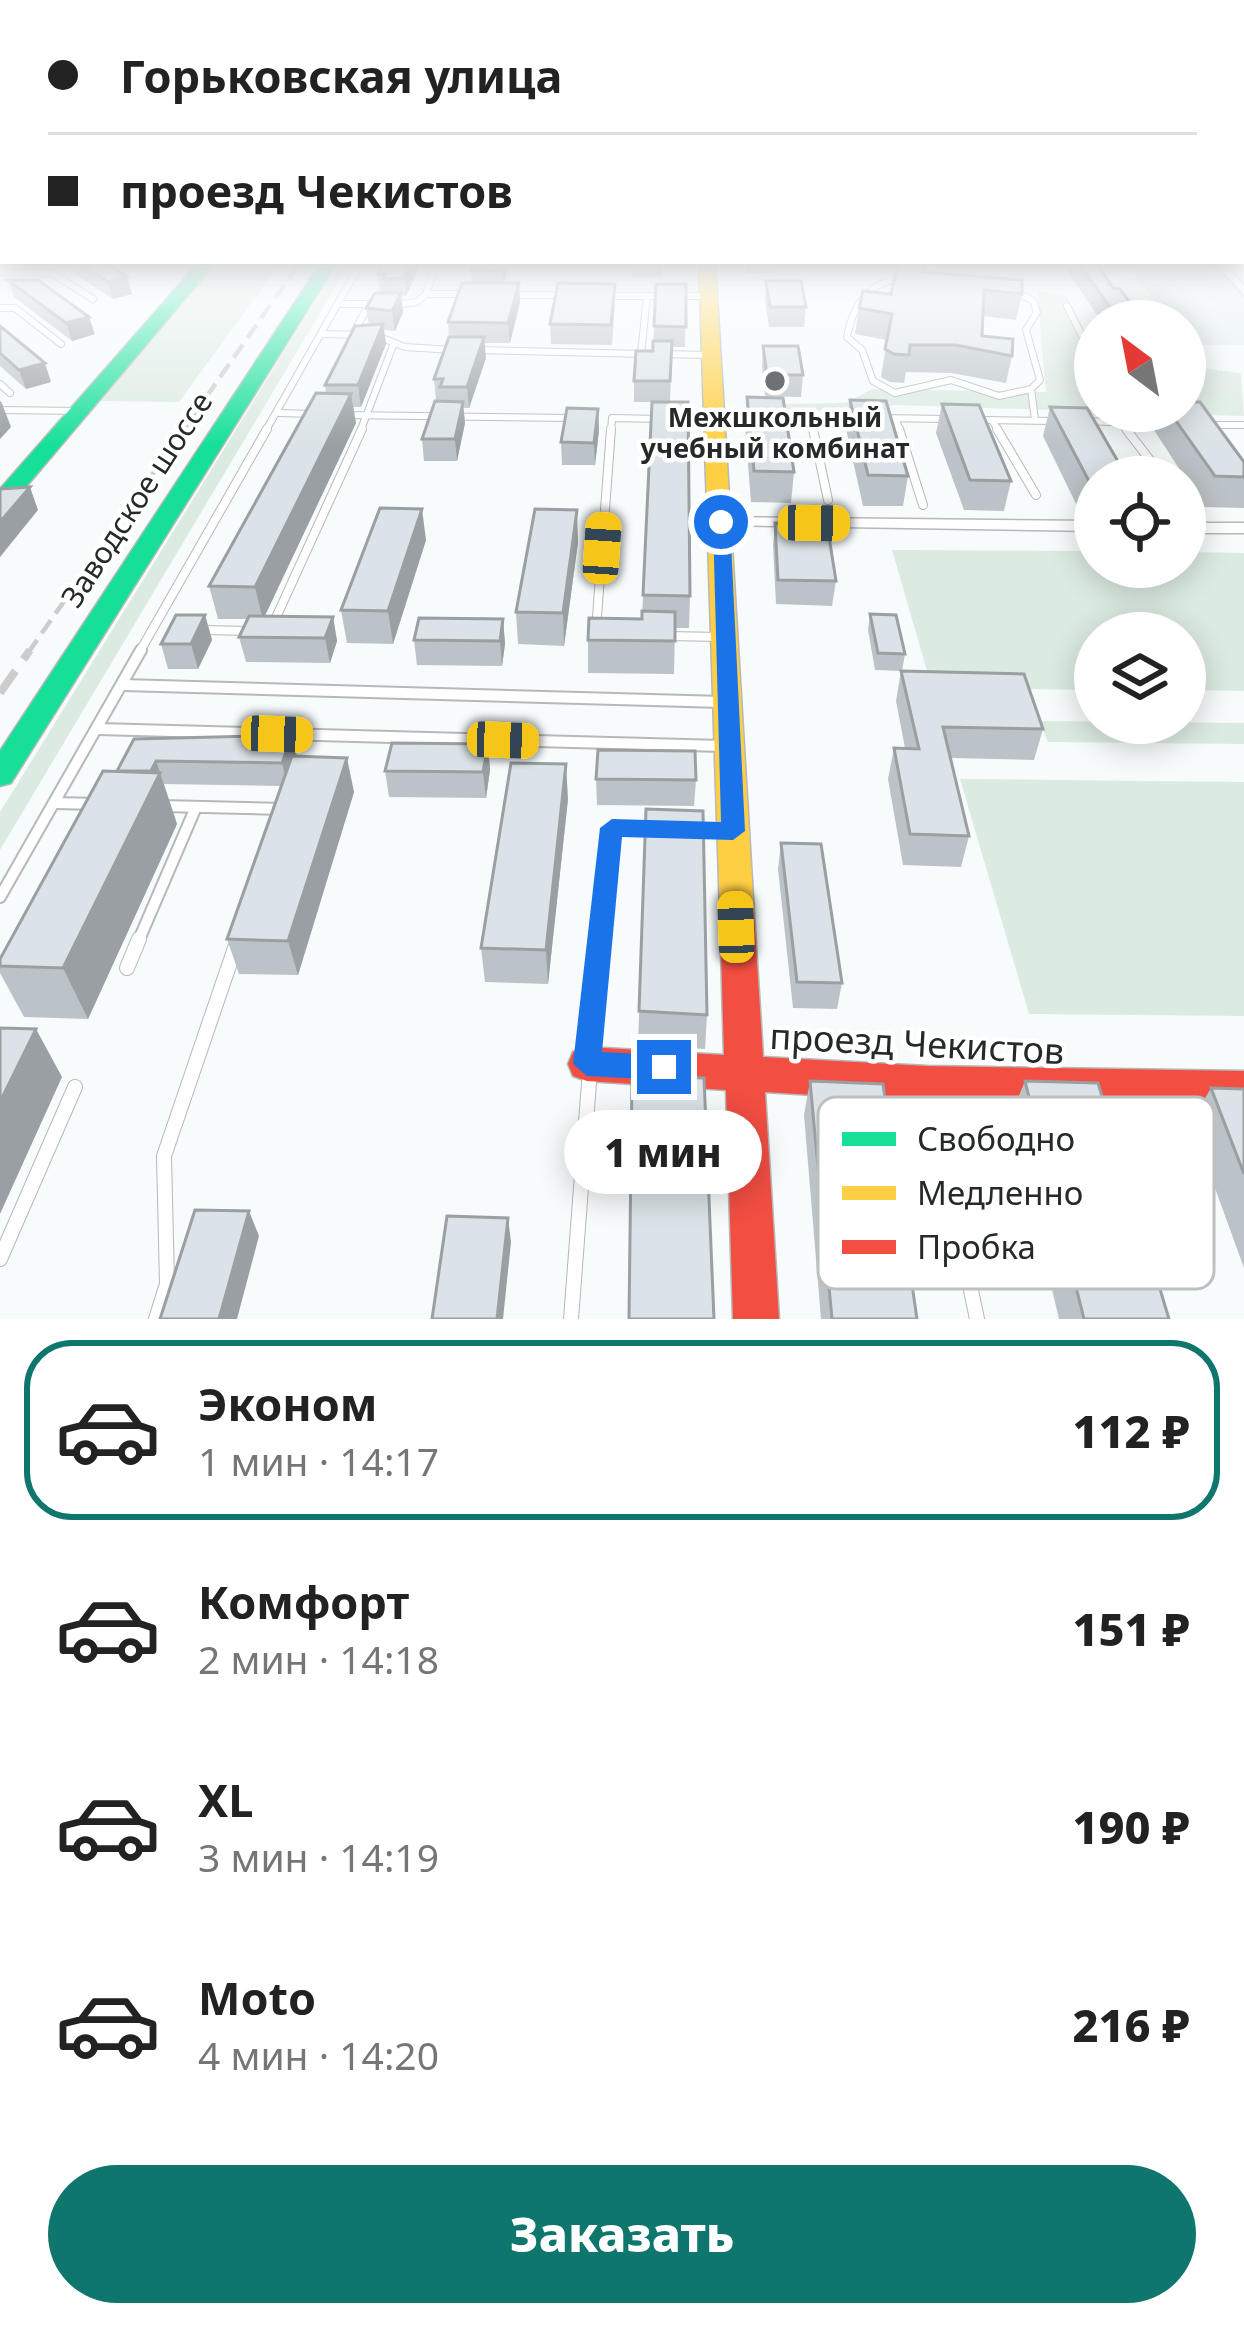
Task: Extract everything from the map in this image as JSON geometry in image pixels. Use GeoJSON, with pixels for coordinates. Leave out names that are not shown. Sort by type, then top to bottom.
{"type":"FeatureCollection","features":[{"type":"Feature","properties":{"kind":"street"},"geometry":{"type":"LineString","coordinates":[[0,503],[156,323]]}},
{"type":"Feature","properties":{"kind":"street","name":"Заводское шоссе"},"geometry":{"type":"LineString","coordinates":[[0,775],[290,323]]}},
{"type":"Feature","properties":{"kind":"street"},"geometry":{"type":"LineString","coordinates":[[709,323],[730,702],[723,831],[756,1319]]}},
{"type":"Feature","properties":{"kind":"street"},"geometry":{"type":"LineString","coordinates":[[721,522],[1074,526]]}},
{"type":"Feature","properties":{"kind":"street"},"geometry":{"type":"LineString","coordinates":[[1206,525],[1244,528]]}},
{"type":"Feature","properties":{"kind":"street","name":"проезд Чекистов"},"geometry":{"type":"LineString","coordinates":[[587,1064],[927,1084],[1244,1089]]}},
{"type":"Feature","properties":{"kind":"lane"},"geometry":{"type":"LineString","coordinates":[[34,323],[61,344]]}},
{"type":"Feature","properties":{"kind":"lane"},"geometry":{"type":"LineString","coordinates":[[0,897],[331,323]]}},
{"type":"Feature","properties":{"kind":"lane"},"geometry":{"type":"LineString","coordinates":[[353,334],[359,323]]}},
{"type":"Feature","properties":{"kind":"lane"},"geometry":{"type":"LineString","coordinates":[[641,353],[644,323]]}},
{"type":"Feature","properties":{"kind":"lane"},"geometry":{"type":"LineString","coordinates":[[849,323],[847,337],[862,350],[873,381],[895,393],[951,380],[999,396],[1031,388],[1040,380],[1026,330],[1034,323]]}},
{"type":"Feature","properties":{"kind":"lane"},"geometry":{"type":"LineString","coordinates":[[324,334],[386,336],[394,344],[423,349],[710,355]]}},
{"type":"Feature","properties":{"kind":"lane"},"geometry":{"type":"LineString","coordinates":[[199,630],[270,632],[368,416],[394,344]]}},
{"type":"Feature","properties":{"kind":"lane"},"geometry":{"type":"LineString","coordinates":[[0,384],[10,393]]}},
{"type":"Feature","properties":{"kind":"lane"},"geometry":{"type":"LineString","coordinates":[[1031,388],[1035,420]]}},
{"type":"Feature","properties":{"kind":"lane"},"geometry":{"type":"LineString","coordinates":[[0,410],[80,411]]}},
{"type":"Feature","properties":{"kind":"lane"},"geometry":{"type":"LineString","coordinates":[[279,413],[1074,421]]}},
{"type":"Feature","properties":{"kind":"lane"},"geometry":{"type":"LineString","coordinates":[[811,417],[828,500]]}},
{"type":"Feature","properties":{"kind":"lane"},"geometry":{"type":"LineString","coordinates":[[612,418],[595,635],[617,635]]}},
{"type":"Feature","properties":{"kind":"lane"},"geometry":{"type":"LineString","coordinates":[[896,419],[923,505]]}},
{"type":"Feature","properties":{"kind":"lane"},"geometry":{"type":"LineString","coordinates":[[1068,421],[1074,419]]}},
{"type":"Feature","properties":{"kind":"lane"},"geometry":{"type":"LineString","coordinates":[[992,420],[1036,495]]}},
{"type":"Feature","properties":{"kind":"lane"},"geometry":{"type":"LineString","coordinates":[[1206,424],[1244,425]]}},
{"type":"Feature","properties":{"kind":"lane"},"geometry":{"type":"LineString","coordinates":[[154,630],[175,629]]}},
{"type":"Feature","properties":{"kind":"lane"},"geometry":{"type":"LineString","coordinates":[[661,636],[728,638]]}},
{"type":"Feature","properties":{"kind":"lane"},"geometry":{"type":"LineString","coordinates":[[123,685],[730,702]]}},
{"type":"Feature","properties":{"kind":"lane"},"geometry":{"type":"LineString","coordinates":[[98,729],[730,747]]}},
{"type":"Feature","properties":{"kind":"lane"},"geometry":{"type":"LineString","coordinates":[[55,803],[101,804]]}},
{"type":"Feature","properties":{"kind":"lane"},"geometry":{"type":"LineString","coordinates":[[149,806],[284,809],[276,831]]}},
{"type":"Feature","properties":{"kind":"lane"},"geometry":{"type":"LineString","coordinates":[[127,968],[196,806]]}},
{"type":"Feature","properties":{"kind":"lane"},"geometry":{"type":"LineString","coordinates":[[571,1319],[587,1064],[612,828],[673,830]]}},
{"type":"Feature","properties":{"kind":"lane"},"geometry":{"type":"LineString","coordinates":[[156,1319],[167,1284],[164,1156],[237,942]]}},
{"type":"Feature","properties":{"kind":"lane"},"geometry":{"type":"LineString","coordinates":[[927,1084],[930,1097]]}},
{"type":"Feature","properties":{"kind":"lane"},"geometry":{"type":"LineString","coordinates":[[0,1259],[75,1088]]}},
{"type":"Feature","properties":{"kind":"lane"},"geometry":{"type":"LineString","coordinates":[[971,1289],[977,1319]]}},
{"type":"Feature","properties":{"kind":"shaded area"},"geometry":{"type":"Polygon","coordinates":[[[166,323],[237,323],[179,402],[99,401],[166,323]]]}},
{"type":"Feature","properties":{"kind":"shaded area"},"geometry":{"type":"Polygon","coordinates":[[[302,323],[314,323],[0,850],[0,812],[302,323]]]}},
{"type":"Feature","properties":{"kind":"shaded area"},"geometry":{"type":"Polygon","coordinates":[[[1040,323],[1074,323],[1074,411],[895,405],[869,411],[758,411],[773,404],[846,403],[872,389],[1046,392],[1040,323]]]}},
{"type":"Feature","properties":{"kind":"shaded area"},"geometry":{"type":"Polygon","coordinates":[[[1206,323],[1244,323],[1244,345],[1206,345],[1206,323]]]}},
{"type":"Feature","properties":{"kind":"shaded area"},"geometry":{"type":"Polygon","coordinates":[[[1206,369],[1241,373],[1244,416],[1206,415],[1206,369]]]}},
{"type":"Feature","properties":{"kind":"shaded area"},"geometry":{"type":"Polygon","coordinates":[[[892,550],[1074,551],[1074,588],[1206,588],[1206,552],[1244,553],[1244,691],[1206,690],[1206,612],[1074,612],[1074,690],[932,688],[892,550]]]}},
{"type":"Feature","properties":{"kind":"shaded area"},"geometry":{"type":"Polygon","coordinates":[[[1039,721],[1074,721],[1074,742],[1048,742],[1039,721]]]}},
{"type":"Feature","properties":{"kind":"shaded area"},"geometry":{"type":"Polygon","coordinates":[[[1206,723],[1244,723],[1244,744],[1206,744],[1206,723]]]}},
{"type":"Feature","properties":{"kind":"shaded area"},"geometry":{"type":"Polygon","coordinates":[[[960,779],[1244,782],[1244,1016],[1029,1014],[960,779]]]}},
{"type":"Feature","properties":{"kind":"building"},"geometry":{"type":"Polygon","coordinates":[[[550,323],[611,323],[611,325],[550,323]]]}},
{"type":"Feature","properties":{"kind":"building"},"geometry":{"type":"Polygon","coordinates":[[[654,323],[686,323],[686,327],[654,323]]]}},
{"type":"Feature","properties":{"kind":"building"},"geometry":{"type":"Polygon","coordinates":[[[890,323],[983,323],[982,336],[1013,339],[1012,356],[956,345],[910,345],[909,355],[885,349],[890,323]]]}},
{"type":"Feature","properties":{"kind":"building"},"geometry":{"type":"Polygon","coordinates":[[[383,324],[358,385],[325,385],[355,326],[383,324]]]}},
{"type":"Feature","properties":{"kind":"building"},"geometry":{"type":"Polygon","coordinates":[[[0,326],[45,363],[19,370],[0,353],[0,326]]]}},
{"type":"Feature","properties":{"kind":"building"},"geometry":{"type":"Polygon","coordinates":[[[449,337],[484,337],[467,387],[440,387],[443,379],[434,379],[449,337]]]}},
{"type":"Feature","properties":{"kind":"building"},"geometry":{"type":"Polygon","coordinates":[[[653,341],[672,341],[670,381],[634,381],[636,351],[653,351],[653,341]]]}},
{"type":"Feature","properties":{"kind":"building"},"geometry":{"type":"Polygon","coordinates":[[[763,346],[798,346],[803,375],[767,375],[763,346]]]}},
{"type":"Feature","properties":{"kind":"building"},"geometry":{"type":"Polygon","coordinates":[[[316,393],[351,394],[255,587],[209,586],[316,393]]]}},
{"type":"Feature","properties":{"kind":"building"},"geometry":{"type":"Polygon","coordinates":[[[747,397],[783,398],[794,472],[754,471],[747,397]]]}},
{"type":"Feature","properties":{"kind":"building"},"geometry":{"type":"Polygon","coordinates":[[[850,400],[886,401],[908,476],[868,475],[850,400]]]}},
{"type":"Feature","properties":{"kind":"building"},"geometry":{"type":"Polygon","coordinates":[[[435,401],[463,402],[455,439],[422,439],[435,401]]]}},
{"type":"Feature","properties":{"kind":"building"},"geometry":{"type":"Polygon","coordinates":[[[652,402],[688,402],[690,596],[643,595],[652,402]]]}},
{"type":"Feature","properties":{"kind":"building"},"geometry":{"type":"Polygon","coordinates":[[[942,404],[979,405],[1011,481],[970,480],[942,404]]]}},
{"type":"Feature","properties":{"kind":"building"},"geometry":{"type":"Polygon","coordinates":[[[1050,407],[1074,408],[1074,432],[1101,432],[1115,456],[1076,456],[1050,407]]]}},
{"type":"Feature","properties":{"kind":"building"},"geometry":{"type":"Polygon","coordinates":[[[567,408],[598,409],[594,443],[561,442],[567,408]]]}},
{"type":"Feature","properties":{"kind":"building"},"geometry":{"type":"Polygon","coordinates":[[[1206,410],[1244,462],[1244,477],[1215,476],[1206,456],[1201,456],[1184,432],[1206,432],[1206,410]]]}},
{"type":"Feature","properties":{"kind":"building"},"geometry":{"type":"Polygon","coordinates":[[[30,487],[0,522],[0,489],[30,487]]]}},
{"type":"Feature","properties":{"kind":"building"},"geometry":{"type":"Polygon","coordinates":[[[380,508],[422,509],[388,611],[341,610],[380,508]]]}},
{"type":"Feature","properties":{"kind":"building"},"geometry":{"type":"Polygon","coordinates":[[[535,509],[577,510],[563,613],[516,612],[535,509]]]}},
{"type":"Feature","properties":{"kind":"building"},"geometry":{"type":"Polygon","coordinates":[[[775,523],[827,524],[836,581],[778,580],[775,523]]]}},
{"type":"Feature","properties":{"kind":"building"},"geometry":{"type":"Polygon","coordinates":[[[642,611],[675,612],[675,641],[588,640],[589,618],[642,619],[642,611]]]}},
{"type":"Feature","properties":{"kind":"building"},"geometry":{"type":"Polygon","coordinates":[[[870,614],[896,615],[905,654],[878,653],[870,614]]]}},
{"type":"Feature","properties":{"kind":"building"},"geometry":{"type":"Polygon","coordinates":[[[176,615],[205,615],[191,644],[161,644],[176,615]]]}},
{"type":"Feature","properties":{"kind":"building"},"geometry":{"type":"Polygon","coordinates":[[[249,616],[333,617],[325,638],[239,637],[249,616]]]}},
{"type":"Feature","properties":{"kind":"building"},"geometry":{"type":"Polygon","coordinates":[[[419,618],[503,619],[500,641],[414,640],[419,618]]]}},
{"type":"Feature","properties":{"kind":"building"},"geometry":{"type":"Polygon","coordinates":[[[901,671],[1024,674],[1043,729],[943,727],[969,836],[910,834],[894,748],[919,749],[901,671]]]}},
{"type":"Feature","properties":{"kind":"building"},"geometry":{"type":"Polygon","coordinates":[[[292,735],[282,763],[156,761],[151,771],[117,771],[134,739],[292,735]]]}},
{"type":"Feature","properties":{"kind":"building"},"geometry":{"type":"Polygon","coordinates":[[[392,743],[488,744],[483,772],[385,771],[392,743]]]}},
{"type":"Feature","properties":{"kind":"building"},"geometry":{"type":"Polygon","coordinates":[[[598,750],[695,751],[696,780],[596,779],[598,750]]]}},
{"type":"Feature","properties":{"kind":"building"},"geometry":{"type":"Polygon","coordinates":[[[292,756],[347,758],[288,941],[227,939],[292,756]]]}},
{"type":"Feature","properties":{"kind":"building"},"geometry":{"type":"Polygon","coordinates":[[[511,763],[566,764],[546,950],[481,948],[511,763]]]}},
{"type":"Feature","properties":{"kind":"building"},"geometry":{"type":"Polygon","coordinates":[[[103,771],[160,773],[63,968],[0,966],[0,959],[103,771]]]}},
{"type":"Feature","properties":{"kind":"building"},"geometry":{"type":"Polygon","coordinates":[[[646,809],[703,811],[707,1015],[639,1011],[646,809]]]}},
{"type":"Feature","properties":{"kind":"building"},"geometry":{"type":"Polygon","coordinates":[[[781,843],[821,844],[842,983],[797,982],[781,843]]]}},
{"type":"Feature","properties":{"kind":"building"},"geometry":{"type":"Polygon","coordinates":[[[0,1028],[36,1029],[0,1102],[0,1028]]]}},
{"type":"Feature","properties":{"kind":"building"},"geometry":{"type":"Polygon","coordinates":[[[632,1076],[704,1078],[714,1319],[629,1319],[632,1076]]]}},
{"type":"Feature","properties":{"kind":"building"},"geometry":{"type":"Polygon","coordinates":[[[810,1081],[883,1084],[885,1097],[818,1097],[818,1168],[810,1081]]]}},
{"type":"Feature","properties":{"kind":"building"},"geometry":{"type":"Polygon","coordinates":[[[1025,1081],[1098,1083],[1102,1097],[1029,1097],[1025,1081]]]}},
{"type":"Feature","properties":{"kind":"building"},"geometry":{"type":"Polygon","coordinates":[[[1211,1088],[1244,1089],[1244,1174],[1211,1088]]]}},
{"type":"Feature","properties":{"kind":"building"},"geometry":{"type":"Polygon","coordinates":[[[195,1210],[249,1211],[219,1319],[160,1319],[195,1210]]]}},
{"type":"Feature","properties":{"kind":"building"},"geometry":{"type":"Polygon","coordinates":[[[447,1216],[508,1218],[497,1319],[432,1319],[447,1216]]]}},
{"type":"Feature","properties":{"kind":"building"},"geometry":{"type":"Polygon","coordinates":[[[829,1289],[913,1289],[917,1319],[832,1319],[829,1289]]]}},
{"type":"Feature","properties":{"kind":"building"},"geometry":{"type":"Polygon","coordinates":[[[1077,1289],[1160,1289],[1169,1319],[1084,1319],[1077,1289]]]}},
{"type":"Feature","properties":{"kind":"railway"},"geometry":{"type":"LineString","coordinates":[[28,653],[258,323]]}},
{"type":"Feature","properties":{"kind":"railway"},"geometry":{"type":"LineString","coordinates":[[0,693],[30,650]]}},
{"type":"Feature","properties":{"kind":"traffic: fast"},"geometry":{"type":"LineString","coordinates":[[0,503],[156,323]]}},
{"type":"Feature","properties":{"kind":"traffic: fast"},"geometry":{"type":"LineString","coordinates":[[0,775],[290,323]]}},
{"type":"Feature","properties":{"kind":"traffic: slow"},"geometry":{"type":"LineString","coordinates":[[710,323],[737,914]]}},
{"type":"Feature","properties":{"kind":"traffic: jam"},"geometry":{"type":"LineString","coordinates":[[737,914],[756,1319]]}},
{"type":"Feature","properties":{"kind":"traffic: jam"},"geometry":{"type":"LineString","coordinates":[[587,1064],[927,1084],[1244,1089]]}},
{"type":"Feature","properties":{"kind":"place","name":"Межшкольный учебный комбинат"},"geometry":{"type":"Point","coordinates":[775,381]}},
{"type":"Feature","properties":{"kind":"route"},"geometry":{"type":"LineString","coordinates":[[664,1067],[587,1064],[612,828],[733,831],[721,522]]}}]}
